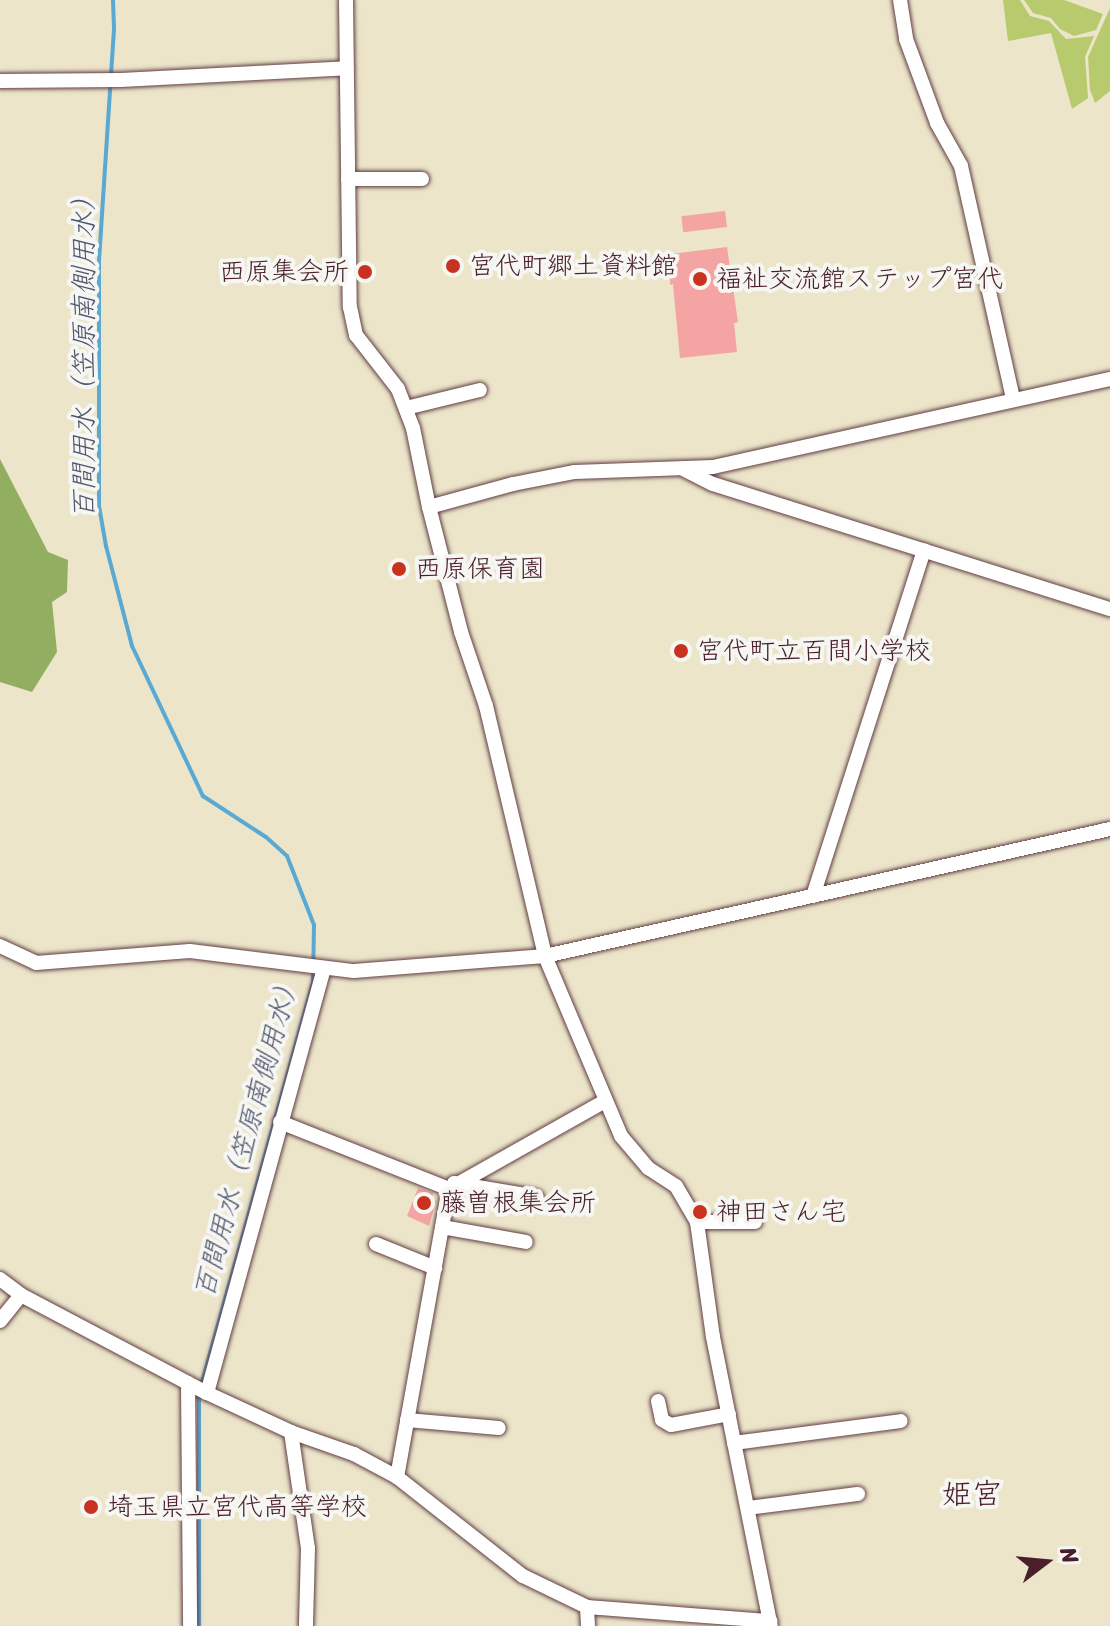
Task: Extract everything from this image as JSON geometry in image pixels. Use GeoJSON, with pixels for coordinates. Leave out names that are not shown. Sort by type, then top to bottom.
{"type":"FeatureCollection","features":[{"type":"Feature","properties":{"kind":"street"},"geometry":{"type":"LineString","coordinates":[[0,1279],[21,1295],[207,1393],[291,1432],[354,1454],[397,1477],[523,1576],[587,1607],[771,1623],[713,1337],[697,1222],[676,1186],[631,1153],[605,1101],[545,956],[486,706],[461,632],[429,507],[413,428],[398,389],[356,335],[350,307],[346,0]]}},
{"type":"Feature","properties":{"kind":"street"},"geometry":{"type":"LineString","coordinates":[[900,0],[906,39],[937,123],[961,166],[1013,399]]}},
{"type":"Feature","properties":{"kind":"street"},"geometry":{"type":"LineString","coordinates":[[0,81],[121,80],[347,68]]}},
{"type":"Feature","properties":{"kind":"street"},"geometry":{"type":"LineString","coordinates":[[348,179],[422,179]]}},
{"type":"Feature","properties":{"kind":"street"},"geometry":{"type":"LineString","coordinates":[[429,507],[575,472],[713,467],[1110,379]]}},
{"type":"Feature","properties":{"kind":"street"},"geometry":{"type":"LineString","coordinates":[[406,408],[480,390]]}},
{"type":"Feature","properties":{"kind":"street"},"geometry":{"type":"LineString","coordinates":[[684,470],[713,484],[1110,609]]}},
{"type":"Feature","properties":{"kind":"street"},"geometry":{"type":"LineString","coordinates":[[813,896],[924,550]]}},
{"type":"Feature","properties":{"kind":"street"},"geometry":{"type":"LineString","coordinates":[[0,946],[36,963],[190,951],[354,971],[545,956],[1110,829]]}},
{"type":"Feature","properties":{"kind":"street"},"geometry":{"type":"LineString","coordinates":[[207,1393],[324,969]]}},
{"type":"Feature","properties":{"kind":"street"},"geometry":{"type":"LineString","coordinates":[[397,1477],[451,1186],[605,1101]]}},
{"type":"Feature","properties":{"kind":"street"},"geometry":{"type":"LineString","coordinates":[[280,1122],[451,1186],[537,1197]]}},
{"type":"Feature","properties":{"kind":"street"},"geometry":{"type":"LineString","coordinates":[[697,1222],[755,1222]]}},
{"type":"Feature","properties":{"kind":"street"},"geometry":{"type":"LineString","coordinates":[[442,1227],[526,1242]]}},
{"type":"Feature","properties":{"kind":"street"},"geometry":{"type":"LineString","coordinates":[[376,1244],[435,1268]]}},
{"type":"Feature","properties":{"kind":"street"},"geometry":{"type":"LineString","coordinates":[[0,1321],[21,1295]]}},
{"type":"Feature","properties":{"kind":"street"},"geometry":{"type":"LineString","coordinates":[[188,1383],[190,1626]]}},
{"type":"Feature","properties":{"kind":"street"},"geometry":{"type":"LineString","coordinates":[[658,1401],[662,1420],[671,1425],[729,1414]]}},
{"type":"Feature","properties":{"kind":"street"},"geometry":{"type":"LineString","coordinates":[[407,1420],[499,1428]]}},
{"type":"Feature","properties":{"kind":"street"},"geometry":{"type":"LineString","coordinates":[[734,1443],[901,1421]]}},
{"type":"Feature","properties":{"kind":"street"},"geometry":{"type":"LineString","coordinates":[[291,1432],[308,1548],[306,1626]]}},
{"type":"Feature","properties":{"kind":"street"},"geometry":{"type":"LineString","coordinates":[[748,1508],[858,1494]]}},
{"type":"Feature","properties":{"kind":"street"},"geometry":{"type":"LineString","coordinates":[[587,1607],[588,1626]]}},
{"type":"Feature","properties":{"kind":"green space"},"geometry":{"type":"Polygon","coordinates":[[[1003,0],[1020,0],[1030,16],[1049,21],[1066,39],[1094,36],[1085,57],[1088,98],[1072,109],[1051,33],[1008,41],[1003,0]]]}},
{"type":"Feature","properties":{"kind":"green space"},"geometry":{"type":"Polygon","coordinates":[[[1024,0],[1064,0],[1103,14],[1096,30],[1074,36],[1060,29],[1051,18],[1033,13],[1024,0]]]}},
{"type":"Feature","properties":{"kind":"green space"},"geometry":{"type":"Polygon","coordinates":[[[1110,8],[1110,91],[1095,103],[1090,90],[1088,57],[1110,8]]]}},
{"type":"Feature","properties":{"kind":"green space"},"geometry":{"type":"Polygon","coordinates":[[[0,459],[48,552],[68,560],[67,592],[52,602],[57,652],[32,692],[0,682],[0,459]]]}},
{"type":"Feature","properties":{"kind":"building"},"geometry":{"type":"Polygon","coordinates":[[[725,211],[727,227],[683,232],[681,216],[725,211]]]}},
{"type":"Feature","properties":{"kind":"building","name":"福祉交流館ステップ宮代"},"geometry":{"type":"Polygon","coordinates":[[[727,247],[738,322],[734,323],[737,352],[680,358],[673,284],[670,285],[671,254],[727,247]]]}},
{"type":"Feature","properties":{"kind":"building","name":"藤曽根集会所"},"geometry":{"type":"Polygon","coordinates":[[[418,1188],[433,1193],[431,1200],[436,1201],[429,1226],[407,1216],[418,1188]]]}},
{"type":"Feature","properties":{"kind":"waterway","name":"百間用水（笠原南側用水）"},"geometry":{"type":"LineString","coordinates":[[113,0],[114,29],[99,264],[99,506],[106,546],[132,646],[203,796],[266,837],[287,856],[314,925],[313,982],[201,1385]]}},
{"type":"Feature","properties":{"kind":"waterway","name":"百間用水（笠原南側用水）"},"geometry":{"type":"LineString","coordinates":[[199,1394],[199,1626]]}},
{"type":"Feature","properties":{"kind":"place","name":"宮代町郷土資料館"},"geometry":{"type":"Point","coordinates":[453,266]}},
{"type":"Feature","properties":{"kind":"place","name":"西原集会所"},"geometry":{"type":"Point","coordinates":[365,272]}},
{"type":"Feature","properties":{"kind":"place","name":"福祉交流館ステップ宮代"},"geometry":{"type":"Point","coordinates":[700,279]}},
{"type":"Feature","properties":{"kind":"place","name":"西原保育園"},"geometry":{"type":"Point","coordinates":[399,569]}},
{"type":"Feature","properties":{"kind":"place","name":"宮代町立百間小学校"},"geometry":{"type":"Point","coordinates":[681,651]}},
{"type":"Feature","properties":{"kind":"place","name":"藤曽根集会所"},"geometry":{"type":"Point","coordinates":[424,1203]}},
{"type":"Feature","properties":{"kind":"place","name":"神田さん宅"},"geometry":{"type":"Point","coordinates":[700,1212]}},
{"type":"Feature","properties":{"kind":"place","name":"埼玉県立宮代高等学校"},"geometry":{"type":"Point","coordinates":[91,1507]}},
{"type":"Feature","properties":{"kind":"district","name":"姫宮"},"geometry":{"type":"Point","coordinates":[972,1494]}}]}
